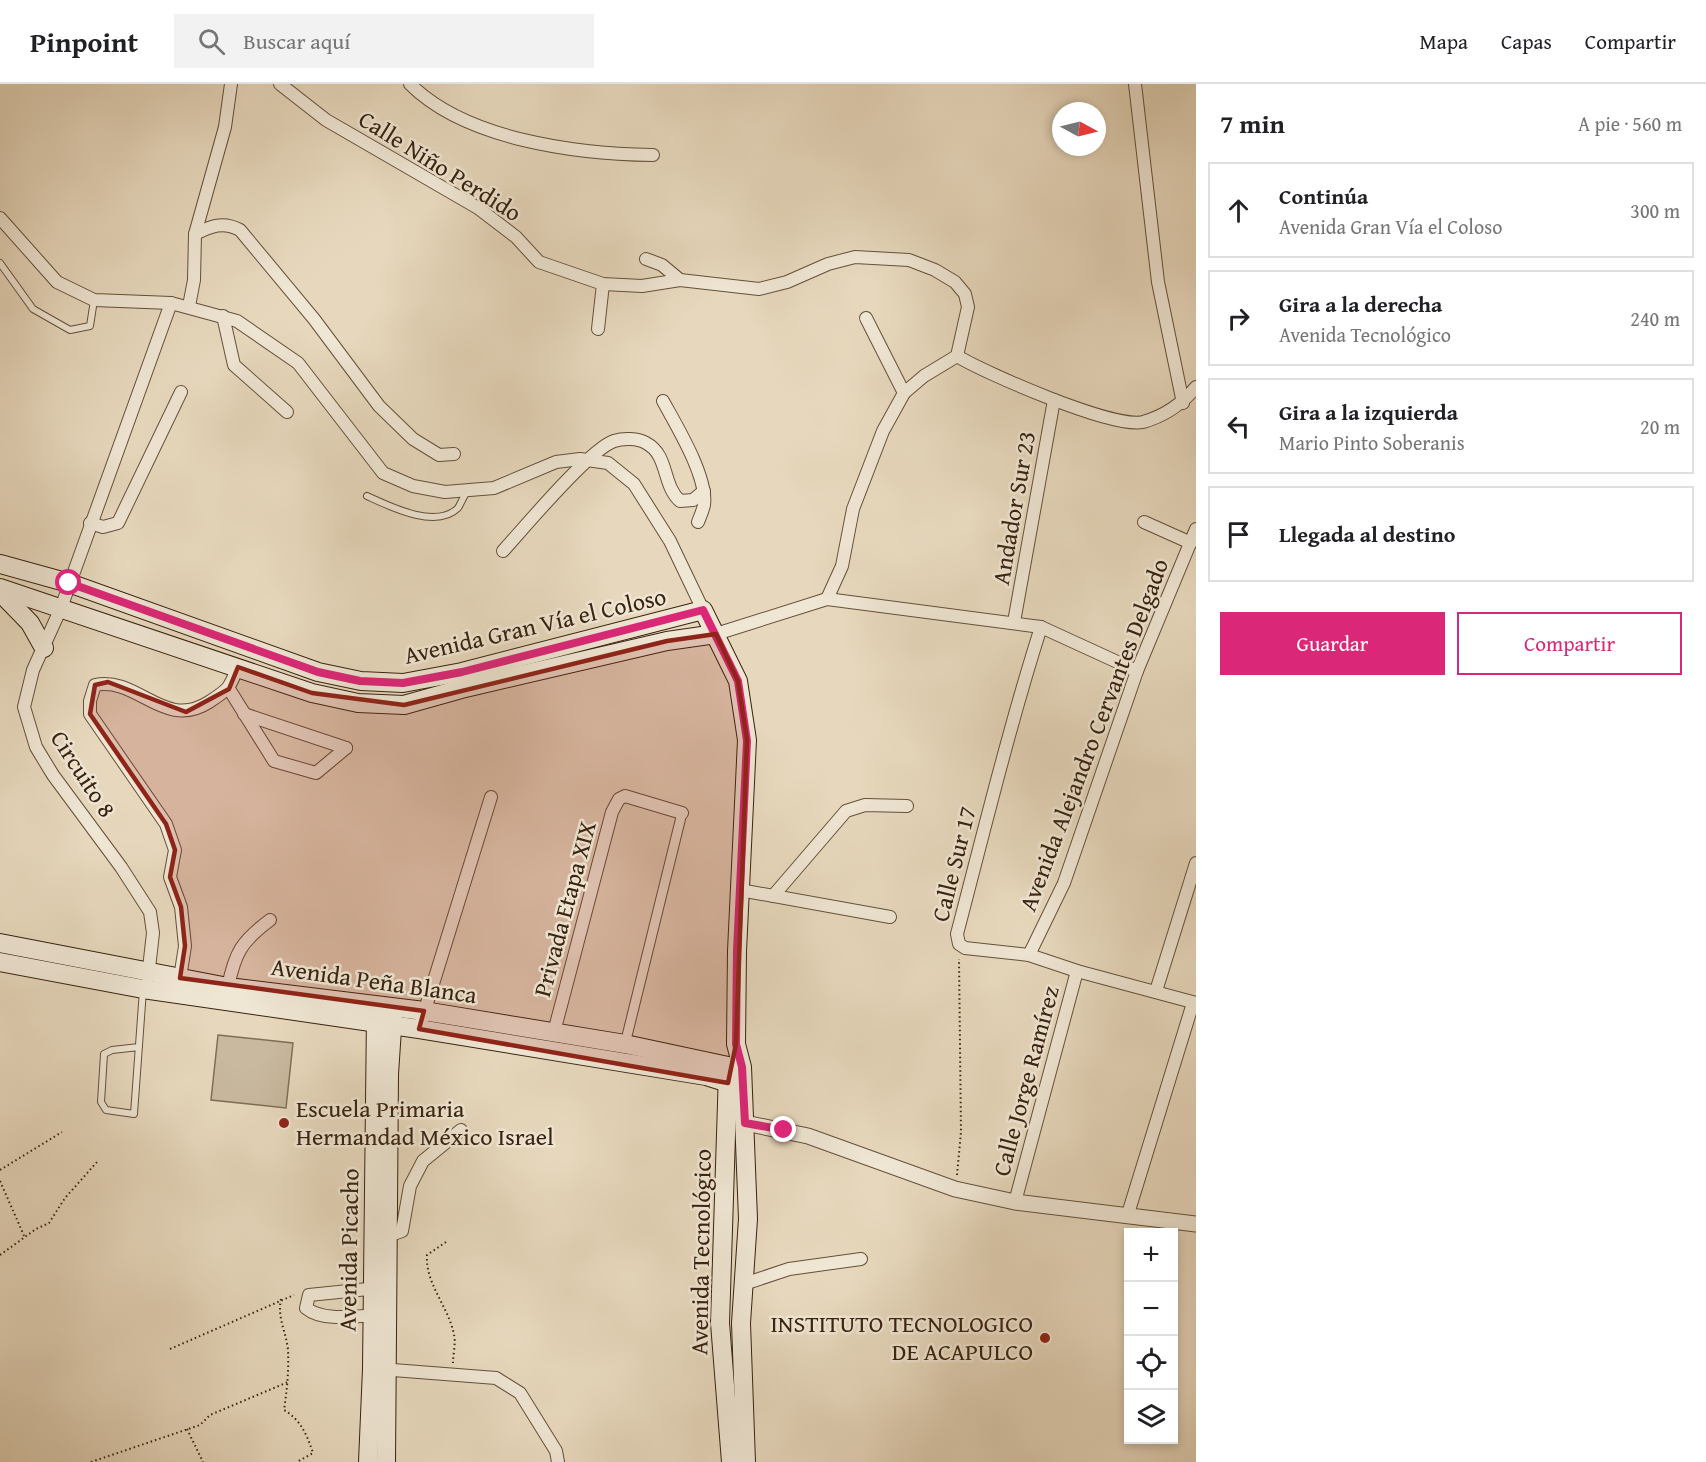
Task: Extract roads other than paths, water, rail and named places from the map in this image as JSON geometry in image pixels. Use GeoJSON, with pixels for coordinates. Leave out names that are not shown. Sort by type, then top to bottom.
{"type":"FeatureCollection","features":[{"type":"Feature","properties":{"kind":"main road","name":"Avenida Gran Vía el Coloso"},"geometry":{"type":"LineString","coordinates":[[0,564],[69,583],[318,672],[360,681],[403,683],[462,672],[703,610]]}},
{"type":"Feature","properties":{"kind":"main road","name":"Avenida Gran Vía el Coloso"},"geometry":{"type":"LineString","coordinates":[[0,590],[61,608],[312,693],[358,703],[404,705],[461,689],[544,672],[667,641],[716,634]]}},
{"type":"Feature","properties":{"kind":"main road"},"geometry":{"type":"LineString","coordinates":[[0,590],[30,623],[44,648]]}},
{"type":"Feature","properties":{"kind":"main road","name":"Avenida Tecnológico"},"geometry":{"type":"LineString","coordinates":[[703,610],[738,681],[747,741],[737,951],[735,1075],[720,1323],[731,1462]]}},
{"type":"Feature","properties":{"kind":"main road","name":"Avenida Peña Blanca"},"geometry":{"type":"LineString","coordinates":[[0,943],[146,981],[180,978],[228,987],[424,1011],[625,1044],[735,1075]]}},
{"type":"Feature","properties":{"kind":"main road","name":"Avenida Peña Blanca"},"geometry":{"type":"LineString","coordinates":[[0,962],[146,981],[384,1025],[706,1076],[735,1075]]}},
{"type":"Feature","properties":{"kind":"main road","name":"Avenida Picacho"},"geometry":{"type":"LineString","coordinates":[[385,1005],[380,1369],[386,1462]]}},
{"type":"Feature","properties":{"kind":"main road","name":"Avenida Picacho"},"geometry":{"type":"LineString","coordinates":[[380,1288],[388,1236],[384,1025]]}},
{"type":"Feature","properties":{"kind":"main road","name":"Avenida Tecnológico"},"geometry":{"type":"LineString","coordinates":[[735,1075],[745,1123],[748,1219],[741,1323],[746,1462]]}},
{"type":"Feature","properties":{"kind":"main road","name":"Avenida Picacho"},"geometry":{"type":"LineString","coordinates":[[368,1462],[380,1369]]}},
{"type":"Feature","properties":{"kind":"street"},"geometry":{"type":"LineString","coordinates":[[189,306],[195,280],[195,234],[225,127],[231,84]]}},
{"type":"Feature","properties":{"kind":"street","name":"Calle Niño Perdido"},"geometry":{"type":"LineString","coordinates":[[280,84],[326,120],[477,208],[516,237],[539,262],[603,284],[642,286],[680,280],[759,289],[787,282],[828,264],[855,257],[909,260],[955,282],[965,294],[968,307],[957,356]]}},
{"type":"Feature","properties":{"kind":"street"},"geometry":{"type":"LineString","coordinates":[[410,84],[426,100],[482,127],[549,147],[653,155]]}},
{"type":"Feature","properties":{"kind":"street"},"geometry":{"type":"LineString","coordinates":[[1135,84],[1158,282],[1183,403]]}},
{"type":"Feature","properties":{"kind":"street"},"geometry":{"type":"LineString","coordinates":[[0,218],[57,282],[94,300],[171,303],[189,306],[237,321],[298,363],[383,473],[413,486],[445,492],[494,488],[556,462],[590,459],[608,463],[634,484],[670,541],[703,610]]}},
{"type":"Feature","properties":{"kind":"street"},"geometry":{"type":"LineString","coordinates":[[195,234],[212,225],[230,225],[240,230],[314,319],[379,406],[412,439],[439,455],[454,454]]}},
{"type":"Feature","properties":{"kind":"street"},"geometry":{"type":"LineString","coordinates":[[646,259],[662,265],[680,280]]}},
{"type":"Feature","properties":{"kind":"street"},"geometry":{"type":"LineString","coordinates":[[598,329],[603,284]]}},
{"type":"Feature","properties":{"kind":"street","name":"Circuito 8"},"geometry":{"type":"LineString","coordinates":[[146,981],[153,933],[150,912],[121,867],[53,775],[36,747],[24,707],[33,670],[61,608],[171,303]]}},
{"type":"Feature","properties":{"kind":"street"},"geometry":{"type":"LineString","coordinates":[[223,316],[234,365],[287,412]]}},
{"type":"Feature","properties":{"kind":"street"},"geometry":{"type":"LineString","coordinates":[[866,318],[904,393]]}},
{"type":"Feature","properties":{"kind":"street"},"geometry":{"type":"LineString","coordinates":[[826,599],[842,567],[853,509],[883,431],[904,393],[924,376],[957,356],[978,369],[1054,400],[1116,419],[1141,422],[1183,403],[1196,387]]}},
{"type":"Feature","properties":{"kind":"street"},"geometry":{"type":"LineString","coordinates":[[90,523],[103,527],[118,523],[181,392]]}},
{"type":"Feature","properties":{"kind":"street","name":"Andador Sur 23"},"geometry":{"type":"LineString","coordinates":[[1014,622],[1054,400]]}},
{"type":"Feature","properties":{"kind":"street"},"geometry":{"type":"LineString","coordinates":[[663,401],[688,446],[704,491],[704,505],[698,522]]}},
{"type":"Feature","properties":{"kind":"street"},"geometry":{"type":"LineString","coordinates":[[503,551],[590,459],[613,441],[636,440],[647,443],[662,459],[672,494],[680,501],[693,500],[704,491]]}},
{"type":"Feature","properties":{"kind":"street"},"geometry":{"type":"LineString","coordinates":[[1144,522],[1191,543]]}},
{"type":"Feature","properties":{"kind":"street","name":"Avenida Alejandro Cervantes Delgado"},"geometry":{"type":"LineString","coordinates":[[1029,955],[1064,883],[1137,671],[1196,529]]}},
{"type":"Feature","properties":{"kind":"street","name":"Avenida Gran Vía el Coloso"},"geometry":{"type":"LineString","coordinates":[[716,634],[826,599],[1041,627],[1137,671]]}},
{"type":"Feature","properties":{"kind":"street","name":"Calle Sur 17"},"geometry":{"type":"LineString","coordinates":[[1029,955],[965,948],[959,944],[957,934],[1019,695],[1041,627]]}},
{"type":"Feature","properties":{"kind":"street"},"geometry":{"type":"LineString","coordinates":[[238,667],[230,689],[244,714],[273,761],[316,773],[346,748],[244,714]]}},
{"type":"Feature","properties":{"kind":"street","name":"Circuito 8"},"geometry":{"type":"LineString","coordinates":[[180,978],[184,946],[181,907],[170,876],[176,850],[166,824],[90,714],[90,700],[95,685],[108,682],[175,711],[186,712],[195,711],[230,689]]}},
{"type":"Feature","properties":{"kind":"street","name":"Privada Etapa XIX"},"geometry":{"type":"LineString","coordinates":[[554,1032],[612,812],[619,799],[625,796],[682,813]]}},
{"type":"Feature","properties":{"kind":"street"},"geometry":{"type":"LineString","coordinates":[[418,1029],[491,797]]}},
{"type":"Feature","properties":{"kind":"street"},"geometry":{"type":"LineString","coordinates":[[773,896],[846,811],[865,805],[908,806]]}},
{"type":"Feature","properties":{"kind":"street"},"geometry":{"type":"LineString","coordinates":[[625,1044],[682,813]]}},
{"type":"Feature","properties":{"kind":"street"},"geometry":{"type":"LineString","coordinates":[[1156,991],[1196,863]]}},
{"type":"Feature","properties":{"kind":"street"},"geometry":{"type":"LineString","coordinates":[[740,890],[890,917]]}},
{"type":"Feature","properties":{"kind":"street"},"geometry":{"type":"LineString","coordinates":[[228,987],[235,956],[251,934],[270,920]]}},
{"type":"Feature","properties":{"kind":"street"},"geometry":{"type":"LineString","coordinates":[[1029,955],[1077,971],[1194,1003],[1127,1217]]}},
{"type":"Feature","properties":{"kind":"street","name":"Calle Jorge Ramírez"},"geometry":{"type":"LineString","coordinates":[[1015,1202],[1077,971]]}},
{"type":"Feature","properties":{"kind":"street"},"geometry":{"type":"LineString","coordinates":[[745,1123],[808,1136],[955,1189],[1015,1202],[1196,1224]]}},
{"type":"Feature","properties":{"kind":"street"},"geometry":{"type":"LineString","coordinates":[[388,1236],[402,1232],[410,1186],[423,1161],[461,1130]]}},
{"type":"Feature","properties":{"kind":"street"},"geometry":{"type":"LineString","coordinates":[[744,1284],[789,1269],[861,1259]]}},
{"type":"Feature","properties":{"kind":"street"},"geometry":{"type":"LineString","coordinates":[[380,1288],[309,1295],[306,1308],[314,1314],[380,1315]]}},
{"type":"Feature","properties":{"kind":"street"},"geometry":{"type":"LineString","coordinates":[[380,1369],[496,1378],[520,1393],[556,1451],[558,1462]]}},
{"type":"Feature","properties":{"kind":"lane"},"geometry":{"type":"LineString","coordinates":[[0,263],[33,309],[70,330],[90,326],[94,300]]}},
{"type":"Feature","properties":{"kind":"lane"},"geometry":{"type":"LineString","coordinates":[[367,496],[411,515],[428,516],[444,514],[457,509],[467,490]]}},
{"type":"Feature","properties":{"kind":"lane"},"geometry":{"type":"LineString","coordinates":[[139,1047],[104,1053],[101,1102],[106,1110],[134,1114],[146,981]]}},
{"type":"Feature","properties":{"kind":"place","name":"Escuela Primaria Hermandad México Israel"},"geometry":{"type":"Point","coordinates":[284,1123]}},
{"type":"Feature","properties":{"kind":"place","name":"INSTITUTO TECNOLOGICO DE ACAPULCO"},"geometry":{"type":"Point","coordinates":[1045,1338]}}]}
